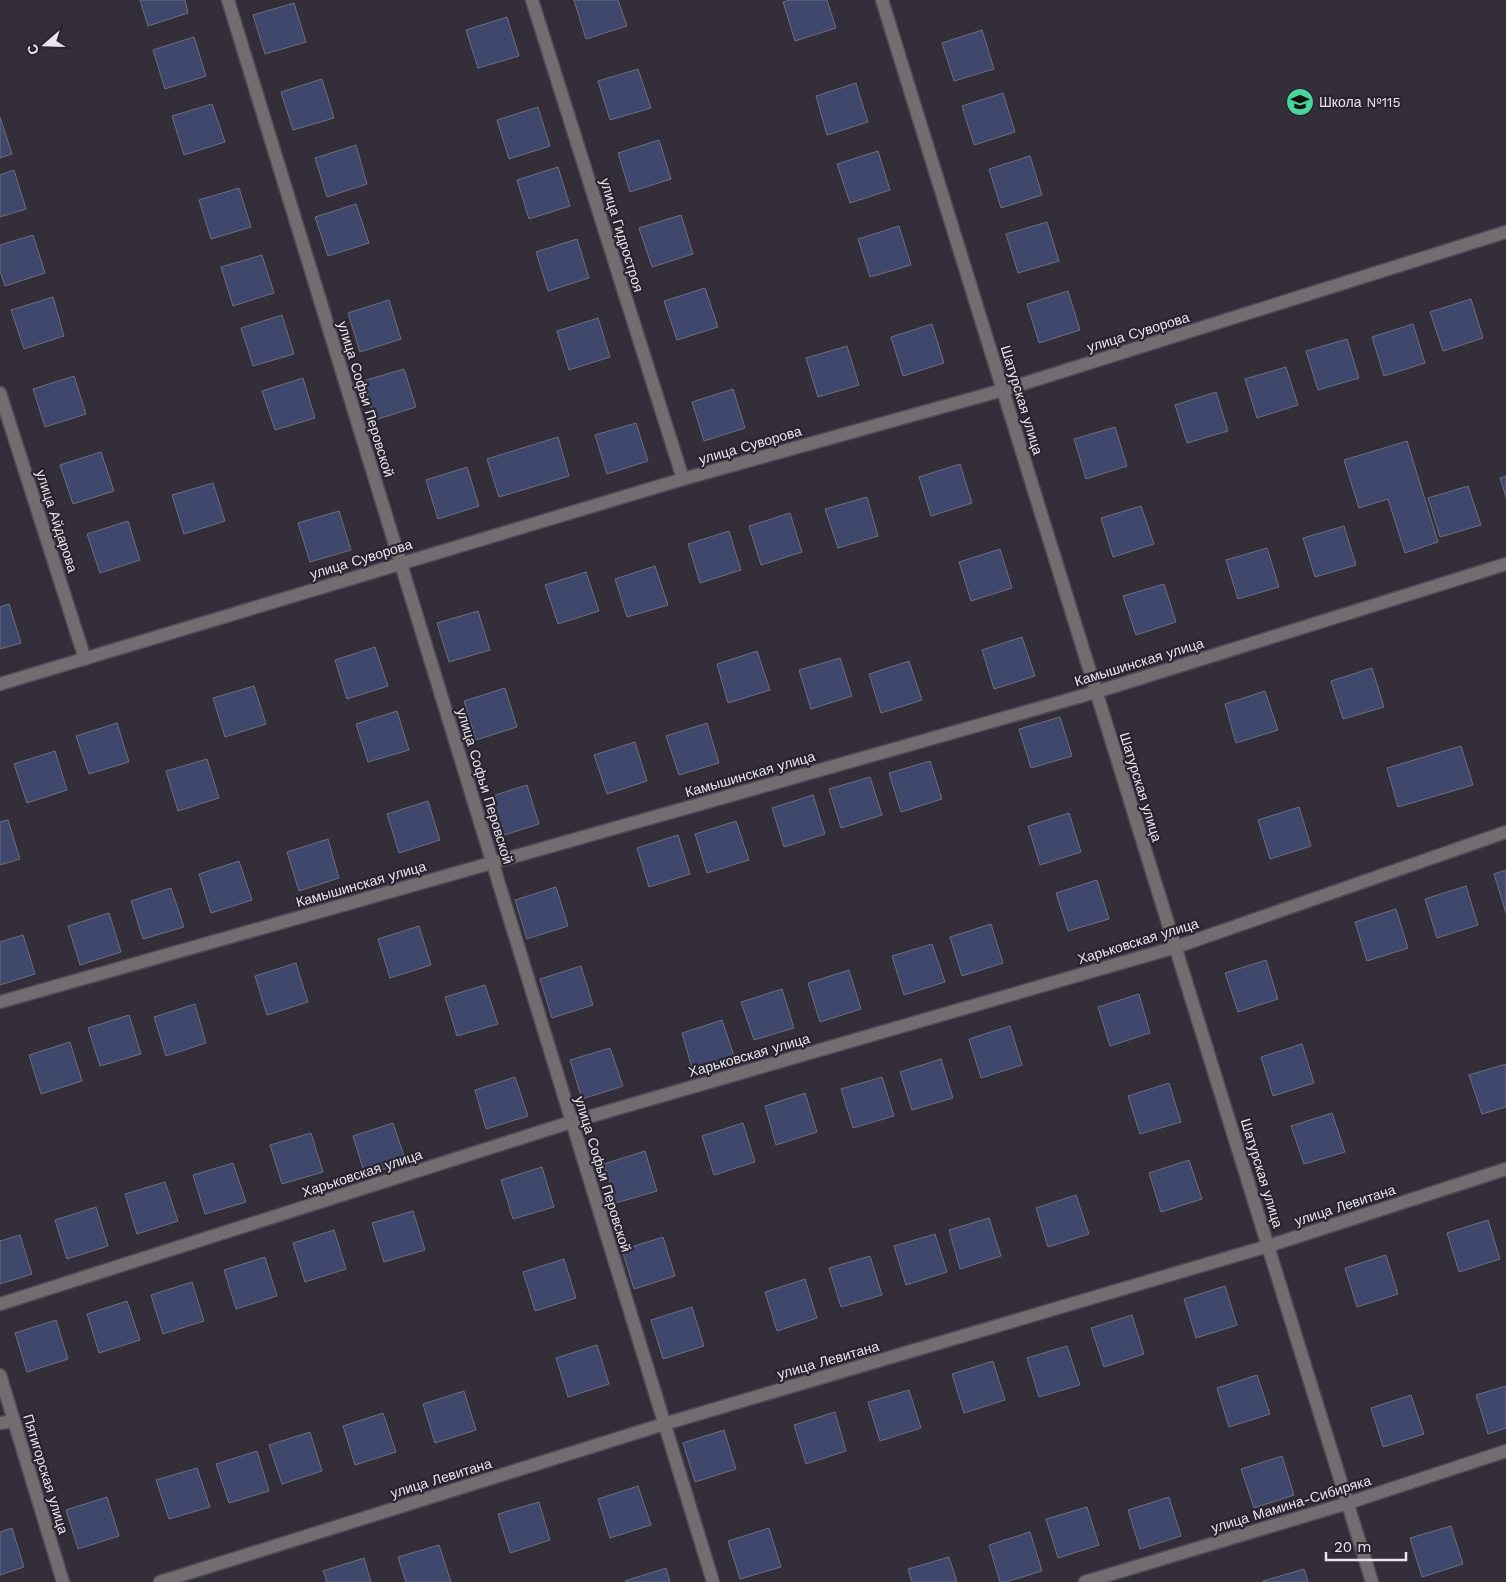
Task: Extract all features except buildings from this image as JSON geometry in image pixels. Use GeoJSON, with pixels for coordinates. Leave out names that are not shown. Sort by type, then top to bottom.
{"type":"FeatureCollection","features":[{"type":"Feature","properties":{"kind":"street","name":"улица Софьи Перовской"},"geometry":{"type":"LineString","coordinates":[[228,0],[713,1582]]}},
{"type":"Feature","properties":{"kind":"street","name":"улица Гидростроя"},"geometry":{"type":"LineString","coordinates":[[532,0],[683,479]]}},
{"type":"Feature","properties":{"kind":"street","name":"Шатурская улица"},"geometry":{"type":"LineString","coordinates":[[886,1],[1003,390],[1372,1582]]}},
{"type":"Feature","properties":{"kind":"street","name":"улица Суворова"},"geometry":{"type":"LineString","coordinates":[[0,684],[683,479],[1003,390],[1506,232]]}},
{"type":"Feature","properties":{"kind":"street","name":"улица Айдарова"},"geometry":{"type":"LineString","coordinates":[[0,393],[85,659]]}},
{"type":"Feature","properties":{"kind":"street","name":"Камышинская улица"},"geometry":{"type":"LineString","coordinates":[[0,1002],[1096,692],[1506,564]]}},
{"type":"Feature","properties":{"kind":"street","name":"Харьковская улица"},"geometry":{"type":"LineString","coordinates":[[0,1304],[571,1122],[1176,947],[1506,832]]}},
{"type":"Feature","properties":{"kind":"street","name":"улица Левитана"},"geometry":{"type":"LineString","coordinates":[[160,1582],[664,1424],[1268,1246],[1506,1169]]}},
{"type":"Feature","properties":{"kind":"street","name":"Пятигорская улица"},"geometry":{"type":"LineString","coordinates":[[0,1375],[63,1582]]}},
{"type":"Feature","properties":{"kind":"street"},"geometry":{"type":"LineString","coordinates":[[0,1423],[14,1421]]}},
{"type":"Feature","properties":{"kind":"street","name":"улица Мамина-Сибиряка"},"geometry":{"type":"LineString","coordinates":[[1085,1582],[1348,1503],[1506,1451]]}},
{"type":"Feature","properties":{"kind":"place","name":"Школа №115"},"geometry":{"type":"Point","coordinates":[1300,102]}}]}
